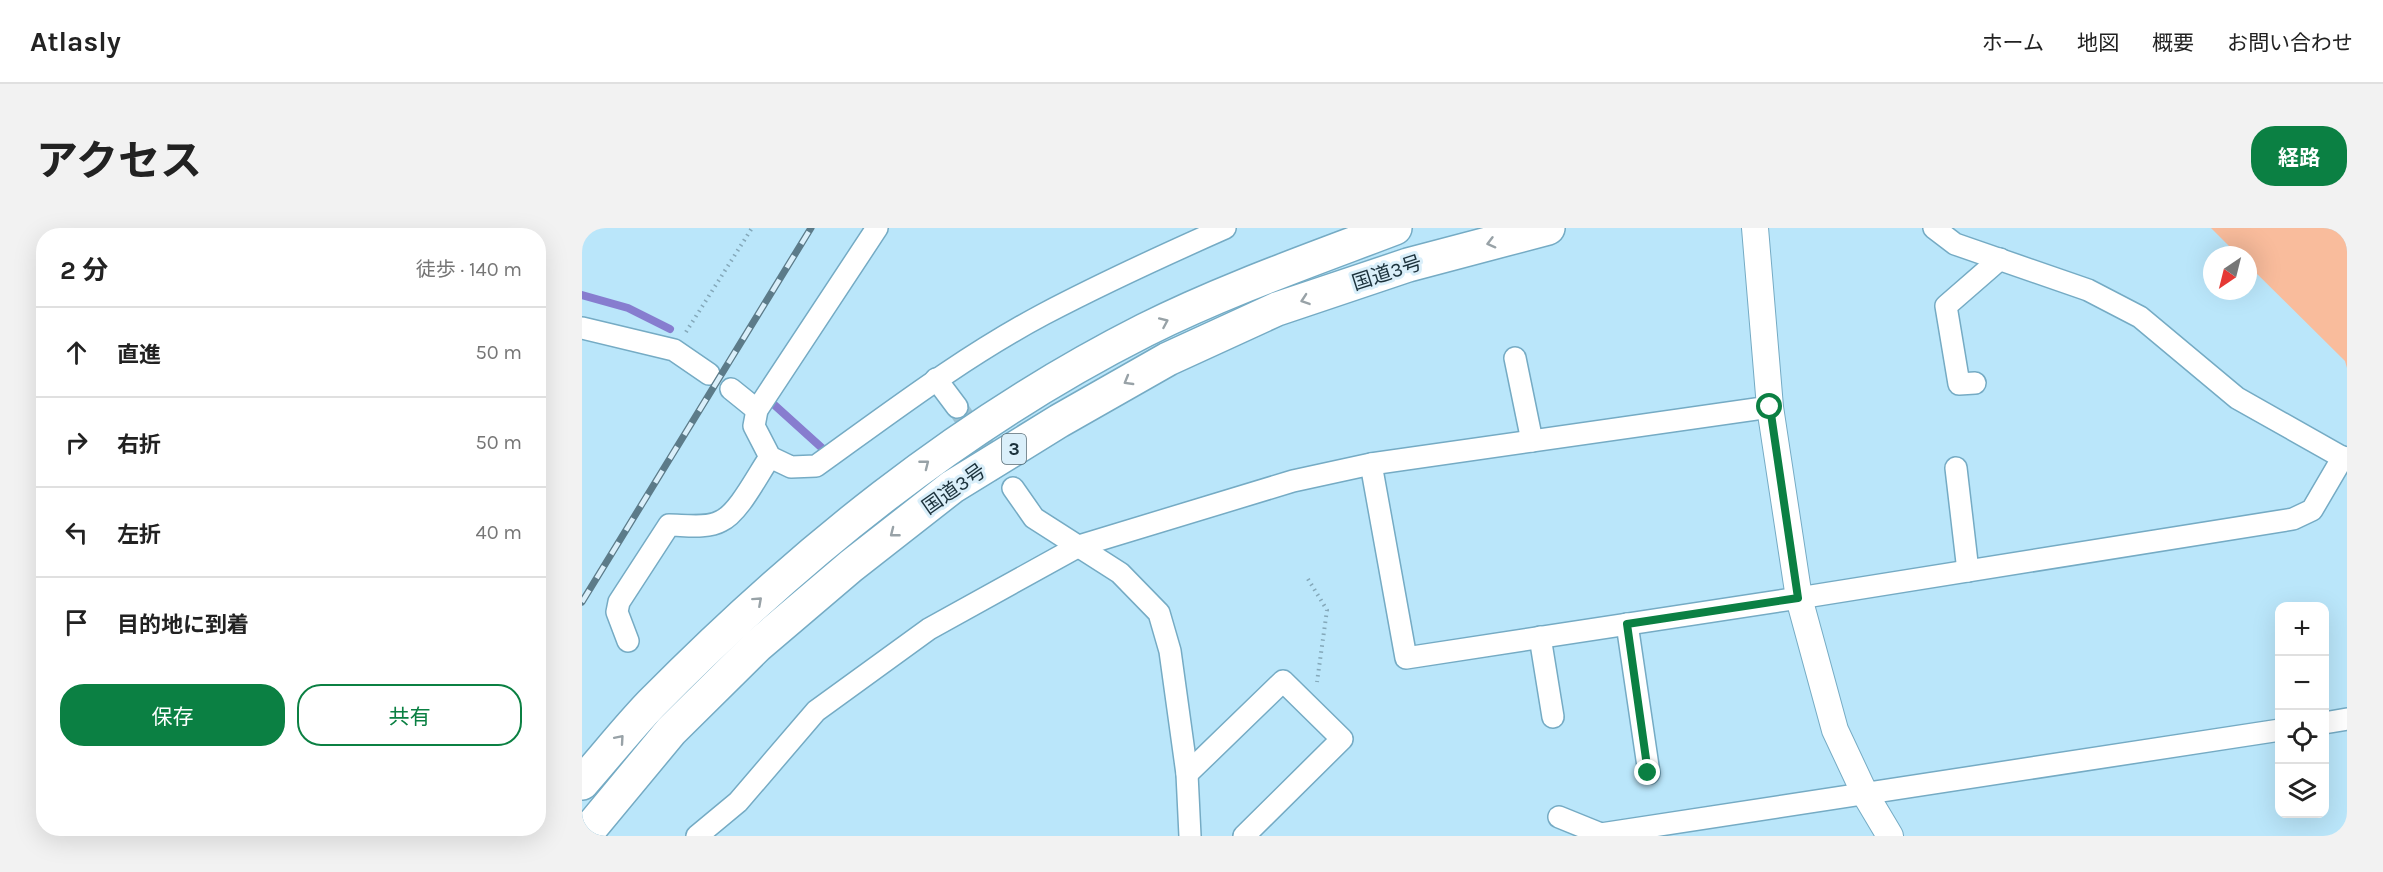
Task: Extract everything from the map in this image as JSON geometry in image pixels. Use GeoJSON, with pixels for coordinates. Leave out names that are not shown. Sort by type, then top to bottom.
{"type":"FeatureCollection","features":[{"type":"Feature","properties":{"kind":"highway","name":"国道3号"},"geometry":{"type":"LineString","coordinates":[[582,783],[650,706],[731,626],[833,534],[937,454],[1035,392],[1145,330],[1261,279],[1395,228]]}},
{"type":"Feature","properties":{"kind":"highway","name":"国道3号"},"geometry":{"type":"LineString","coordinates":[[584,836],[671,731],[757,646],[851,566],[952,487],[1059,421],[1168,359],[1277,309],[1408,265],[1548,228]]}},
{"type":"Feature","properties":{"kind":"street"},"geometry":{"type":"LineString","coordinates":[[878,228],[757,410],[754,426],[770,457],[791,467],[816,465],[936,379],[1042,315],[1148,262],[1225,228]]}},
{"type":"Feature","properties":{"kind":"street"},"geometry":{"type":"LineString","coordinates":[[1755,228],[1770,407],[1798,598],[1835,730],[1865,794],[1890,836]]}},
{"type":"Feature","properties":{"kind":"street"},"geometry":{"type":"LineString","coordinates":[[1371,464],[1406,658],[2293,519],[2312,510],[2345,459],[2237,398],[2140,317],[2088,290],[1955,244],[1934,228]]}},
{"type":"Feature","properties":{"kind":"street"},"geometry":{"type":"LineString","coordinates":[[1975,383],[1959,384],[1946,306],[2000,259]]}},
{"type":"Feature","properties":{"kind":"street"},"geometry":{"type":"LineString","coordinates":[[582,328],[674,350],[709,374]]}},
{"type":"Feature","properties":{"kind":"street"},"geometry":{"type":"LineString","coordinates":[[1515,358],[1532,441]]}},
{"type":"Feature","properties":{"kind":"street"},"geometry":{"type":"LineString","coordinates":[[936,379],[957,407]]}},
{"type":"Feature","properties":{"kind":"street"},"geometry":{"type":"LineString","coordinates":[[731,389],[757,410]]}},
{"type":"Feature","properties":{"kind":"street"},"geometry":{"type":"LineString","coordinates":[[697,836],[738,802],[816,711],[929,629],[1079,546],[1293,481],[1371,464],[1770,407]]}},
{"type":"Feature","properties":{"kind":"street"},"geometry":{"type":"LineString","coordinates":[[628,641],[617,612],[619,602],[669,525],[721,522],[733,512],[770,457]]}},
{"type":"Feature","properties":{"kind":"street"},"geometry":{"type":"LineString","coordinates":[[1956,468],[1968,571]]}},
{"type":"Feature","properties":{"kind":"street"},"geometry":{"type":"LineString","coordinates":[[1013,488],[1034,518],[1120,573],[1159,613],[1170,651],[1187,774],[1190,836]]}},
{"type":"Feature","properties":{"kind":"street"},"geometry":{"type":"LineString","coordinates":[[1627,624],[1648,773]]}},
{"type":"Feature","properties":{"kind":"street"},"geometry":{"type":"LineString","coordinates":[[1540,637],[1553,717]]}},
{"type":"Feature","properties":{"kind":"street"},"geometry":{"type":"LineString","coordinates":[[1187,774],[1283,681],[1342,740],[1244,836]]}},
{"type":"Feature","properties":{"kind":"street"},"geometry":{"type":"LineString","coordinates":[[2329,722],[2347,719]]}},
{"type":"Feature","properties":{"kind":"street"},"geometry":{"type":"LineString","coordinates":[[1559,817],[1601,834],[2275,731]]}},
{"type":"Feature","properties":{"kind":"path"},"geometry":{"type":"LineString","coordinates":[[674,350],[752,228]]}},
{"type":"Feature","properties":{"kind":"path"},"geometry":{"type":"LineString","coordinates":[[1304,703],[1316,687],[1327,610],[1308,579]]}},
{"type":"Feature","properties":{"kind":"shaded area"},"geometry":{"type":"Polygon","coordinates":[[[2211,228],[2347,228],[2347,368],[2345,361],[2257,274],[2257,246],[2229,246],[2211,228]]]}},
{"type":"Feature","properties":{"kind":"waterway"},"geometry":{"type":"LineString","coordinates":[[582,295],[628,308],[670,329]]}},
{"type":"Feature","properties":{"kind":"waterway"},"geometry":{"type":"LineString","coordinates":[[770,401],[822,448]]}},
{"type":"Feature","properties":{"kind":"tunnel"},"geometry":{"type":"LineString","coordinates":[[957,407],[1013,488]]}},
{"type":"Feature","properties":{"kind":"railway"},"geometry":{"type":"LineString","coordinates":[[582,602],[811,228]]}},
{"type":"Feature","properties":{"kind":"route"},"geometry":{"type":"LineString","coordinates":[[1648,773],[1627,624],[1798,598],[1770,407]]}}]}
